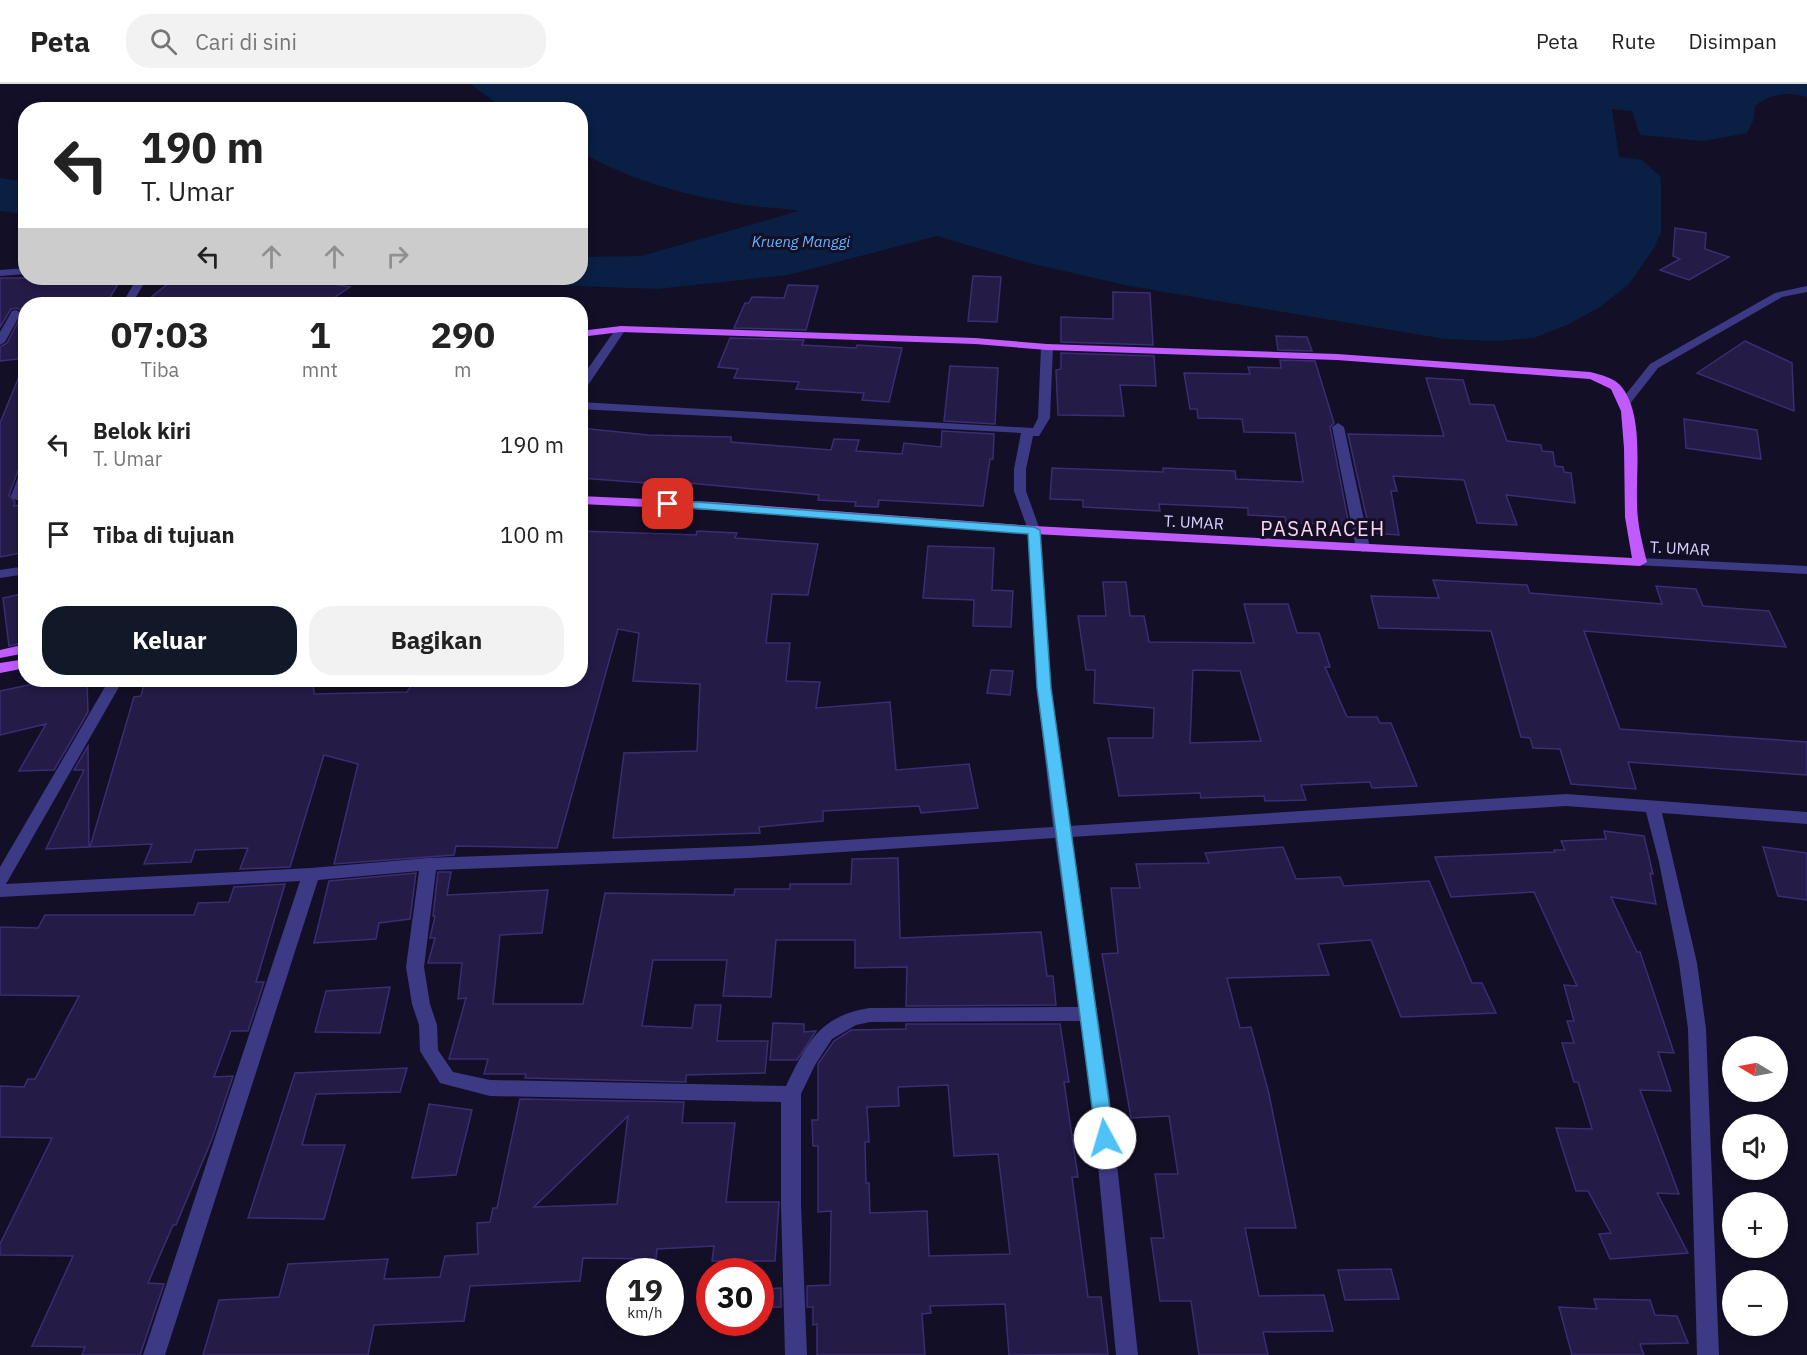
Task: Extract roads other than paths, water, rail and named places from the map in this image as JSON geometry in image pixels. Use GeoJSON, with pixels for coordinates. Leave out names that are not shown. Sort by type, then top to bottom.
{"type":"FeatureCollection","features":[{"type":"Feature","properties":{"kind":"main road"},"geometry":{"type":"LineString","coordinates":[[588,333],[621,329],[975,341],[1047,347],[1337,357],[1563,372],[1589,376],[1609,382],[1622,394],[1629,413],[1631,518],[1640,562]]}},
{"type":"Feature","properties":{"kind":"main road","name":"T. UMAR"},"geometry":{"type":"LineString","coordinates":[[588,500],[713,506],[1034,530],[1640,562]]}},
{"type":"Feature","properties":{"kind":"main road"},"geometry":{"type":"LineString","coordinates":[[0,654],[18,650]]}},
{"type":"Feature","properties":{"kind":"main road"},"geometry":{"type":"LineString","coordinates":[[0,668],[18,665]]}},
{"type":"Feature","properties":{"kind":"street"},"geometry":{"type":"LineString","coordinates":[[0,273],[18,272]]}},
{"type":"Feature","properties":{"kind":"street"},"geometry":{"type":"LineString","coordinates":[[1625,403],[1654,366],[1779,295],[1807,288]]}},
{"type":"Feature","properties":{"kind":"street"},"geometry":{"type":"LineString","coordinates":[[0,342],[16,313]]}},
{"type":"Feature","properties":{"kind":"street"},"geometry":{"type":"LineString","coordinates":[[588,377],[621,329]]}},
{"type":"Feature","properties":{"kind":"street"},"geometry":{"type":"LineString","coordinates":[[588,405],[1028,430],[1035,433],[1044,418],[1047,347]]}},
{"type":"Feature","properties":{"kind":"street"},"geometry":{"type":"LineString","coordinates":[[1338,427],[1363,548]]}},
{"type":"Feature","properties":{"kind":"street"},"geometry":{"type":"LineString","coordinates":[[1028,430],[1020,469],[1020,491],[1034,530],[1044,688],[1062,831],[1100,1092],[1127,1355]]}},
{"type":"Feature","properties":{"kind":"street","name":"T. UMAR"},"geometry":{"type":"LineString","coordinates":[[1640,562],[1807,570]]}},
{"type":"Feature","properties":{"kind":"street"},"geometry":{"type":"LineString","coordinates":[[0,574],[18,571]]}},
{"type":"Feature","properties":{"kind":"street"},"geometry":{"type":"LineString","coordinates":[[0,880],[112,687]]}},
{"type":"Feature","properties":{"kind":"street"},"geometry":{"type":"LineString","coordinates":[[0,891],[311,874],[428,864],[748,852],[1579,799],[1807,818]]}},
{"type":"Feature","properties":{"kind":"street"},"geometry":{"type":"LineString","coordinates":[[1652,806],[1667,862],[1685,952],[1697,1029],[1708,1355]]}},
{"type":"Feature","properties":{"kind":"street"},"geometry":{"type":"LineString","coordinates":[[428,864],[415,967],[421,1004],[428,1025],[429,1052],[447,1078],[489,1088],[791,1094]]}},
{"type":"Feature","properties":{"kind":"street"},"geometry":{"type":"LineString","coordinates":[[154,1355],[311,874]]}},
{"type":"Feature","properties":{"kind":"street"},"geometry":{"type":"LineString","coordinates":[[796,1355],[791,1205],[791,1094],[816,1046],[826,1034],[852,1018],[870,1015],[1089,1014]]}},
{"type":"Feature","properties":{"kind":"water","name":"Krueng Manggi"},"geometry":{"type":"Polygon","coordinates":[[[470,84],[1807,84],[1807,97],[1786,94],[1773,96],[1755,106],[1753,121],[1747,133],[1704,141],[1640,135],[1632,111],[1612,109],[1619,157],[1642,160],[1661,177],[1661,233],[1654,248],[1629,284],[1600,307],[1567,325],[1534,338],[1495,341],[1445,339],[1129,286],[1025,262],[937,236],[788,275],[657,289],[552,285],[588,285],[588,257],[641,256],[799,211],[753,206],[686,193],[643,180],[601,163],[588,156],[588,102],[495,102],[470,84]]]}},
{"type":"Feature","properties":{"kind":"water"},"geometry":{"type":"Polygon","coordinates":[[[0,178],[18,181],[18,213],[0,211],[0,178]]]}},
{"type":"Feature","properties":{"kind":"district","name":"PASARACEH"},"geometry":{"type":"Point","coordinates":[1323,528]}}]}
